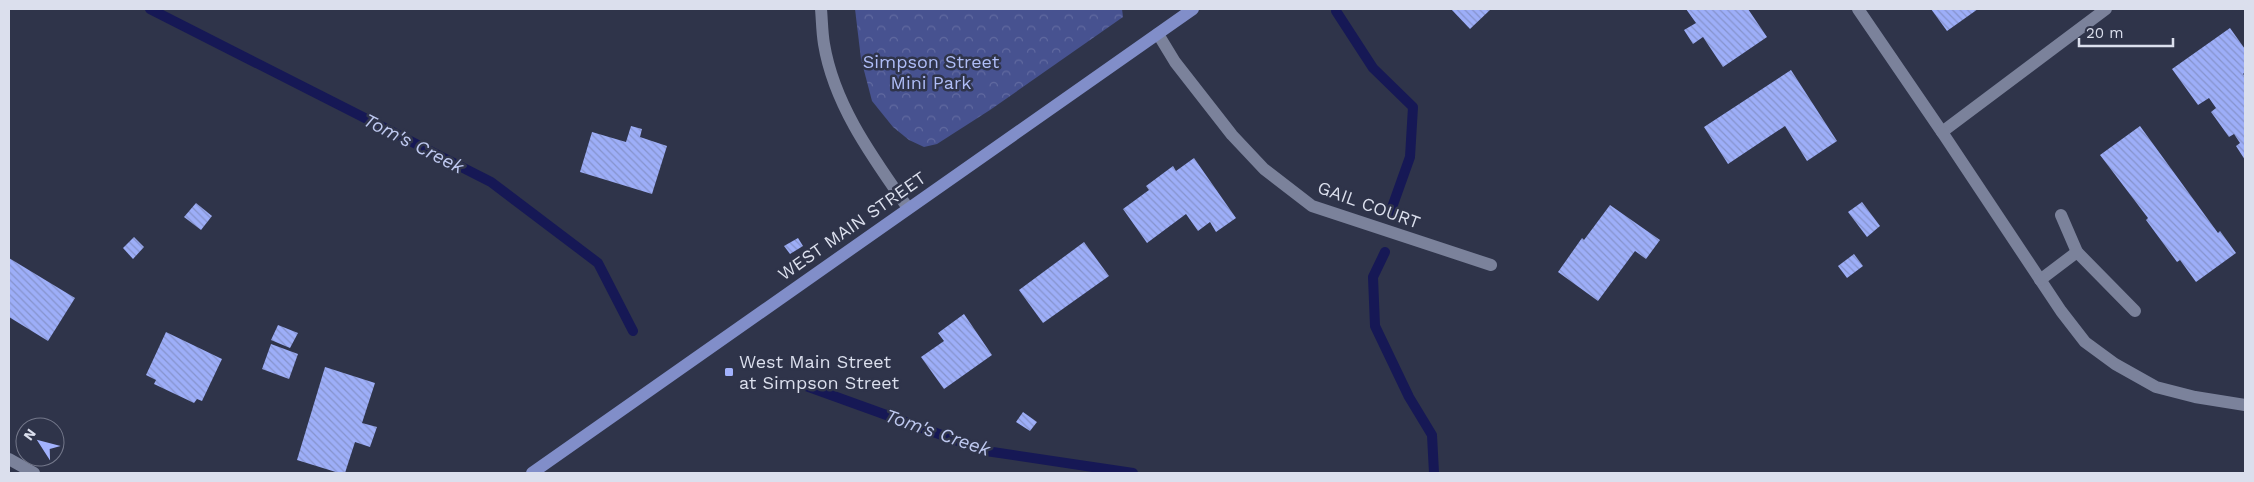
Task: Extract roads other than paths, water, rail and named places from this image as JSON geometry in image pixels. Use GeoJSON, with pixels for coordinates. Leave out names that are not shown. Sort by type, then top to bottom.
{"type":"FeatureCollection","features":[{"type":"Feature","properties":{"kind":"main road","name":"WEST MAIN STREET"},"geometry":{"type":"LineString","coordinates":[[532,473],[658,387],[908,208],[1193,9]]}},
{"type":"Feature","properties":{"kind":"street"},"geometry":{"type":"LineString","coordinates":[[821,9],[824,44],[831,73],[846,109],[871,155],[908,208]]}},
{"type":"Feature","properties":{"kind":"street"},"geometry":{"type":"LineString","coordinates":[[1858,9],[2040,280],[2085,342],[2114,364],[2156,387],[2195,397],[2245,406]]}},
{"type":"Feature","properties":{"kind":"street"},"geometry":{"type":"LineString","coordinates":[[1942,132],[2106,9]]}},
{"type":"Feature","properties":{"kind":"street","name":"GAIL COURT"},"geometry":{"type":"LineString","coordinates":[[1158,34],[1175,62],[1232,135],[1264,169],[1312,206],[1491,264]]}},
{"type":"Feature","properties":{"kind":"street"},"geometry":{"type":"LineString","coordinates":[[2061,215],[2077,252],[2135,311]]}},
{"type":"Feature","properties":{"kind":"street"},"geometry":{"type":"LineString","coordinates":[[2040,280],[2077,252]]}},
{"type":"Feature","properties":{"kind":"street"},"geometry":{"type":"LineString","coordinates":[[9,459],[34,473]]}},
{"type":"Feature","properties":{"kind":"waterway","name":"Tom's Creek"},"geometry":{"type":"LineString","coordinates":[[150,9],[491,182],[598,263],[633,331]]}},
{"type":"Feature","properties":{"kind":"waterway"},"geometry":{"type":"LineString","coordinates":[[1336,11],[1373,68],[1413,107],[1410,157],[1390,213]]}},
{"type":"Feature","properties":{"kind":"waterway"},"geometry":{"type":"LineString","coordinates":[[1385,252],[1373,277],[1375,326],[1409,397],[1432,435],[1434,473]]}},
{"type":"Feature","properties":{"kind":"waterway","name":"Tom's Creek"},"geometry":{"type":"LineString","coordinates":[[806,386],[986,451],[1133,473]]}},
{"type":"Feature","properties":{"kind":"place","name":"West Main Street at Simpson Street"},"geometry":{"type":"Point","coordinates":[729,372]}},
{"type":"Feature","properties":{"kind":"park label","name":"Simpson Street Mini Park"},"geometry":{"type":"Point","coordinates":[931,72]}}]}
